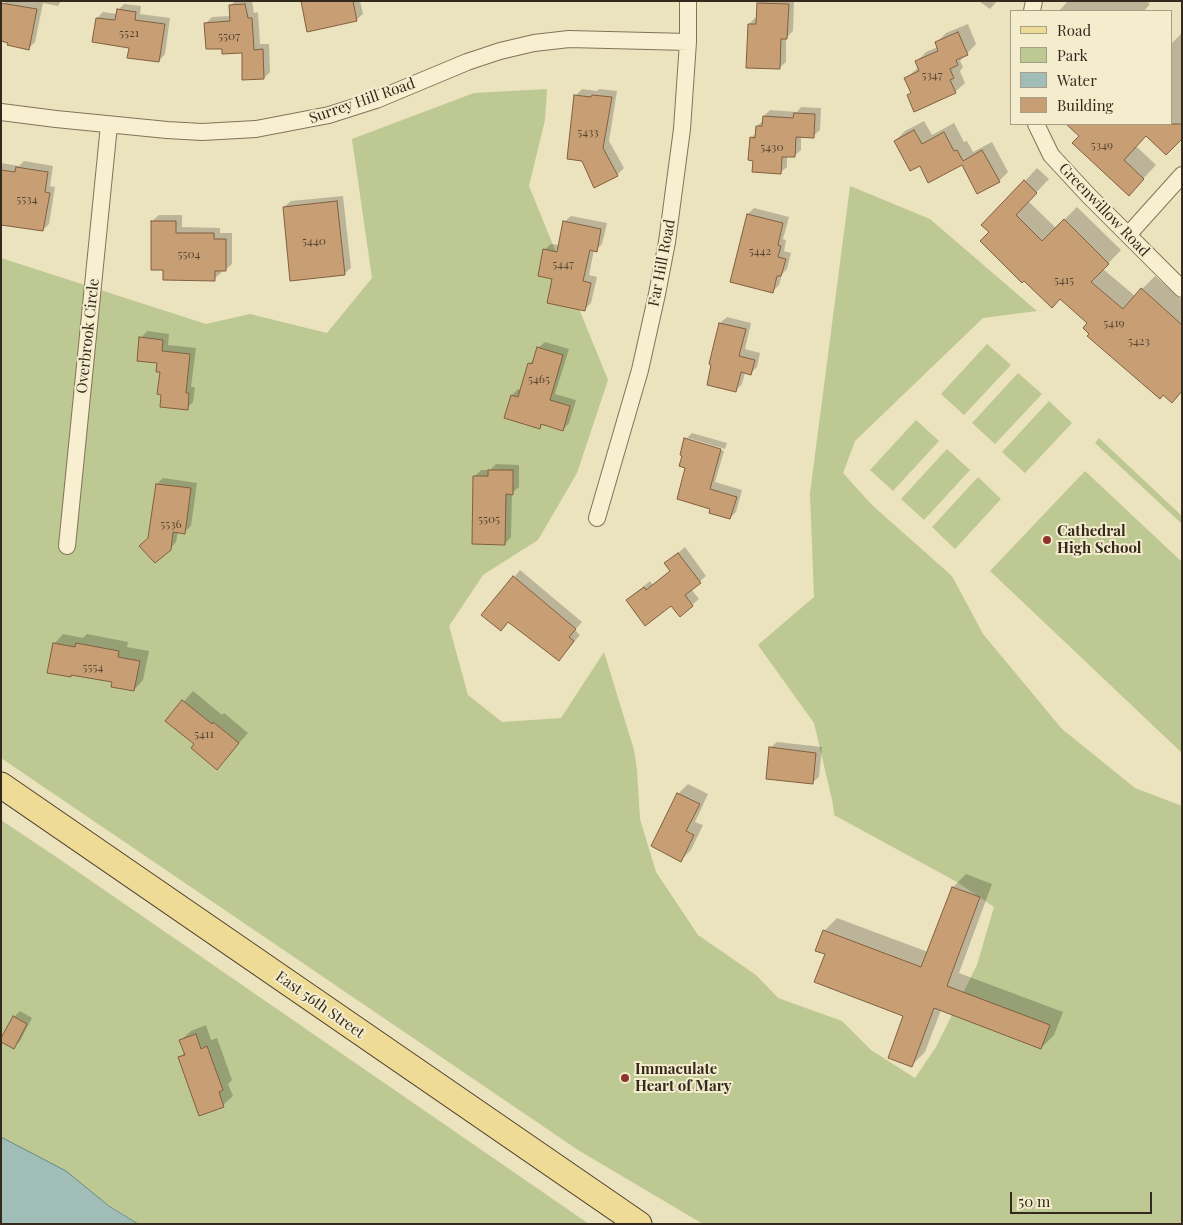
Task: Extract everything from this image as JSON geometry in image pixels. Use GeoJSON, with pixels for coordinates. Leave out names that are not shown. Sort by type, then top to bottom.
{"type":"FeatureCollection","features":[{"type":"Feature","properties":{"kind":"main road","name":"East 56th Street"},"geometry":{"type":"LineString","coordinates":[[1,785],[639,1224]]}},
{"type":"Feature","properties":{"kind":"street","name":"Far Hill Road"},"geometry":{"type":"LineString","coordinates":[[597,518],[640,370],[662,268],[679,155],[688,42],[688,1]]}},
{"type":"Feature","properties":{"kind":"street","name":"Surrey Hill Road"},"geometry":{"type":"LineString","coordinates":[[1,112],[109,125],[202,132],[273,127],[316,119],[344,111],[376,100],[467,62],[500,51],[534,43],[569,39],[688,42]]}},
{"type":"Feature","properties":{"kind":"street","name":"Overbrook Circle"},"geometry":{"type":"LineString","coordinates":[[67,546],[109,125]]}},
{"type":"Feature","properties":{"kind":"street","name":"Greenwillow Road"},"geometry":{"type":"LineString","coordinates":[[1036,125],[1051,155],[1088,195],[1182,289]]}},
{"type":"Feature","properties":{"kind":"street"},"geometry":{"type":"LineString","coordinates":[[1128,235],[1182,175]]}},
{"type":"Feature","properties":{"kind":"green space"},"geometry":{"type":"Polygon","coordinates":[[[547,89],[545,120],[529,186],[608,380],[577,473],[538,540],[483,575],[449,626],[468,695],[502,722],[561,718],[604,652],[634,750],[640,819],[656,872],[698,935],[756,975],[778,998],[842,1021],[871,1050],[915,1078],[936,1047],[977,965],[994,907],[957,882],[834,815],[814,723],[758,645],[814,597],[810,493],[850,186],[930,219],[1037,311],[983,318],[855,441],[843,473],[872,505],[952,576],[983,634],[1062,729],[1135,788],[1182,806],[1182,1224],[703,1224],[578,1150],[1,758],[1,258],[206,324],[250,314],[327,333],[372,278],[352,139],[474,93],[547,89]]]}},
{"type":"Feature","properties":{"kind":"green space"},"geometry":{"type":"Polygon","coordinates":[[[987,344],[1011,365],[964,415],[941,394],[987,344]]]}},
{"type":"Feature","properties":{"kind":"green space"},"geometry":{"type":"Polygon","coordinates":[[[1018,373],[1042,394],[995,444],[972,423],[1018,373]]]}},
{"type":"Feature","properties":{"kind":"green space"},"geometry":{"type":"Polygon","coordinates":[[[1049,401],[1072,423],[1025,473],[1002,452],[1049,401]]]}},
{"type":"Feature","properties":{"kind":"green space"},"geometry":{"type":"Polygon","coordinates":[[[916,420],[939,441],[893,491],[870,470],[916,420]]]}},
{"type":"Feature","properties":{"kind":"green space"},"geometry":{"type":"Polygon","coordinates":[[[1099,438],[1182,516],[1182,524],[1095,443],[1099,438]]]}},
{"type":"Feature","properties":{"kind":"green space"},"geometry":{"type":"Polygon","coordinates":[[[947,449],[970,470],[924,520],[901,499],[947,449]]]}},
{"type":"Feature","properties":{"kind":"green space"},"geometry":{"type":"Polygon","coordinates":[[[1085,471],[1182,562],[1182,753],[990,571],[1085,471]]]}},
{"type":"Feature","properties":{"kind":"green space"},"geometry":{"type":"Polygon","coordinates":[[[978,477],[1001,499],[955,549],[932,527],[978,477]]]}},
{"type":"Feature","properties":{"kind":"green space"},"geometry":{"type":"Polygon","coordinates":[[[1,820],[589,1224],[138,1224],[23,1149],[1,1137],[1,820]]]}},
{"type":"Feature","properties":{"kind":"water"},"geometry":{"type":"Polygon","coordinates":[[[1,1137],[66,1171],[109,1206],[138,1224],[1,1224],[1,1137]]]}},
{"type":"Feature","properties":{"kind":"building"},"geometry":{"type":"Polygon","coordinates":[[[301,1],[353,1],[357,21],[307,32],[301,1]]]}},
{"type":"Feature","properties":{"kind":"building"},"geometry":{"type":"Polygon","coordinates":[[[1,3],[37,9],[29,50],[7,45],[8,43],[1,41],[1,3]]]}},
{"type":"Feature","properties":{"kind":"building"},"geometry":{"type":"Polygon","coordinates":[[[757,3],[789,4],[787,39],[781,39],[780,69],[746,68],[748,24],[756,24],[757,3]]]}},
{"type":"Feature","properties":{"kind":"building"},"geometry":{"type":"Polygon","coordinates":[[[245,4],[248,18],[252,18],[254,50],[263,49],[264,79],[242,80],[242,53],[222,54],[222,49],[206,49],[204,23],[230,21],[229,5],[245,4]]]}},
{"type":"Feature","properties":{"kind":"building"},"geometry":{"type":"Polygon","coordinates":[[[117,9],[136,12],[135,20],[165,24],[159,62],[127,58],[129,48],[92,42],[96,18],[115,20],[117,9]]]}},
{"type":"Feature","properties":{"kind":"building"},"geometry":{"type":"Polygon","coordinates":[[[958,32],[968,55],[956,60],[958,65],[950,69],[954,78],[950,80],[956,93],[914,112],[907,95],[911,93],[904,78],[919,71],[915,61],[938,51],[935,42],[958,32]]]}},
{"type":"Feature","properties":{"kind":"building"},"geometry":{"type":"Polygon","coordinates":[[[574,95],[612,97],[603,148],[618,176],[594,188],[582,161],[567,159],[574,95]]]}},
{"type":"Feature","properties":{"kind":"building"},"geometry":{"type":"Polygon","coordinates":[[[794,113],[815,114],[814,138],[796,137],[795,157],[782,157],[781,174],[752,172],[753,161],[748,160],[750,137],[755,138],[756,126],[762,126],[763,116],[793,118],[794,113]]]}},
{"type":"Feature","properties":{"kind":"building"},"geometry":{"type":"Polygon","coordinates":[[[1182,124],[1182,139],[1166,155],[1146,136],[1124,160],[1144,179],[1129,196],[1072,143],[1079,136],[1067,125],[1182,124]]]}},
{"type":"Feature","properties":{"kind":"building"},"geometry":{"type":"Polygon","coordinates":[[[914,130],[922,144],[944,132],[954,151],[957,150],[963,161],[982,150],[1000,182],[977,194],[962,165],[928,183],[920,166],[910,171],[894,141],[914,130]]]}},
{"type":"Feature","properties":{"kind":"building"},"geometry":{"type":"Polygon","coordinates":[[[16,167],[48,172],[45,192],[50,193],[43,231],[1,225],[1,170],[15,172],[16,167]]]}},
{"type":"Feature","properties":{"kind":"building"},"geometry":{"type":"Polygon","coordinates":[[[1024,180],[1037,193],[1016,215],[1042,241],[1064,219],[1109,264],[1091,282],[1123,309],[1141,288],[1182,325],[1182,391],[1172,403],[1163,395],[1160,399],[1087,336],[1089,334],[1083,328],[1087,323],[1060,299],[1052,308],[1024,281],[1022,283],[980,241],[989,232],[981,225],[1024,180]]]}},
{"type":"Feature","properties":{"kind":"building"},"geometry":{"type":"Polygon","coordinates":[[[337,201],[345,275],[290,281],[283,207],[337,201]]]}},
{"type":"Feature","properties":{"kind":"building"},"geometry":{"type":"Polygon","coordinates":[[[747,214],[783,223],[778,245],[781,246],[778,257],[786,259],[781,276],[777,276],[773,293],[730,282],[747,214]]]}},
{"type":"Feature","properties":{"kind":"building"},"geometry":{"type":"Polygon","coordinates":[[[151,221],[176,221],[176,233],[214,233],[214,239],[226,239],[226,271],[215,271],[215,281],[163,280],[163,270],[151,270],[151,221]]]}},
{"type":"Feature","properties":{"kind":"building"},"geometry":{"type":"Polygon","coordinates":[[[563,221],[601,229],[597,252],[590,250],[583,281],[591,283],[585,311],[547,303],[552,279],[538,276],[543,249],[557,252],[563,221]]]}},
{"type":"Feature","properties":{"kind":"building"},"geometry":{"type":"Polygon","coordinates":[[[719,323],[746,329],[739,356],[755,360],[751,375],[741,372],[736,392],[707,385],[711,365],[709,364],[719,323]]]}},
{"type":"Feature","properties":{"kind":"building"},"geometry":{"type":"Polygon","coordinates":[[[139,337],[163,340],[162,351],[190,354],[186,393],[189,393],[188,410],[160,407],[161,395],[157,394],[160,372],[156,372],[157,363],[137,361],[139,337]]]}},
{"type":"Feature","properties":{"kind":"building"},"geometry":{"type":"Polygon","coordinates":[[[537,347],[563,355],[550,400],[570,406],[563,431],[541,424],[540,429],[504,418],[511,395],[518,397],[528,363],[532,364],[537,347]]]}},
{"type":"Feature","properties":{"kind":"building"},"geometry":{"type":"Polygon","coordinates":[[[684,438],[721,449],[710,489],[737,497],[730,519],[709,513],[710,509],[677,499],[685,468],[679,466],[684,438]]]}},
{"type":"Feature","properties":{"kind":"building"},"geometry":{"type":"Polygon","coordinates":[[[488,470],[513,470],[513,495],[506,494],[505,545],[472,544],[473,476],[488,476],[488,470]]]}},
{"type":"Feature","properties":{"kind":"building"},"geometry":{"type":"Polygon","coordinates":[[[156,484],[191,488],[185,534],[173,532],[171,550],[155,563],[139,546],[148,538],[156,484]]]}},
{"type":"Feature","properties":{"kind":"building"},"geometry":{"type":"Polygon","coordinates":[[[678,553],[701,583],[685,595],[693,606],[680,617],[671,606],[645,626],[626,600],[644,587],[646,590],[670,571],[664,563],[678,553]]]}},
{"type":"Feature","properties":{"kind":"building"},"geometry":{"type":"Polygon","coordinates":[[[513,576],[576,629],[569,637],[574,641],[559,661],[508,622],[501,631],[481,615],[513,576]]]}},
{"type":"Feature","properties":{"kind":"building"},"geometry":{"type":"Polygon","coordinates":[[[53,643],[75,647],[76,643],[119,651],[118,657],[140,661],[134,691],[111,687],[112,682],[47,673],[53,643]]]}},
{"type":"Feature","properties":{"kind":"building"},"geometry":{"type":"Polygon","coordinates":[[[182,700],[239,743],[217,770],[191,748],[194,744],[165,721],[182,700]]]}},
{"type":"Feature","properties":{"kind":"building"},"geometry":{"type":"Polygon","coordinates":[[[769,747],[816,753],[813,784],[766,779],[769,747]]]}},
{"type":"Feature","properties":{"kind":"building"},"geometry":{"type":"Polygon","coordinates":[[[677,793],[700,804],[686,831],[694,835],[681,862],[651,846],[677,793]]]}},
{"type":"Feature","properties":{"kind":"building"},"geometry":{"type":"Polygon","coordinates":[[[952,887],[980,897],[947,986],[1050,1025],[1041,1049],[934,1008],[912,1067],[888,1058],[903,1016],[814,982],[825,954],[815,951],[823,930],[921,967],[952,887]]]}},
{"type":"Feature","properties":{"kind":"building"},"geometry":{"type":"Polygon","coordinates":[[[13,1016],[27,1024],[14,1049],[1,1042],[1,1038],[13,1016]]]}},
{"type":"Feature","properties":{"kind":"building"},"geometry":{"type":"Polygon","coordinates":[[[196,1034],[201,1049],[207,1046],[223,1090],[219,1092],[224,1107],[199,1116],[178,1057],[185,1055],[179,1040],[196,1034]]]}},
{"type":"Feature","properties":{"kind":"place","name":"Cathedral High School"},"geometry":{"type":"Point","coordinates":[1047,540]}},
{"type":"Feature","properties":{"kind":"place","name":"Immaculate Heart of Mary"},"geometry":{"type":"Point","coordinates":[625,1078]}}]}
